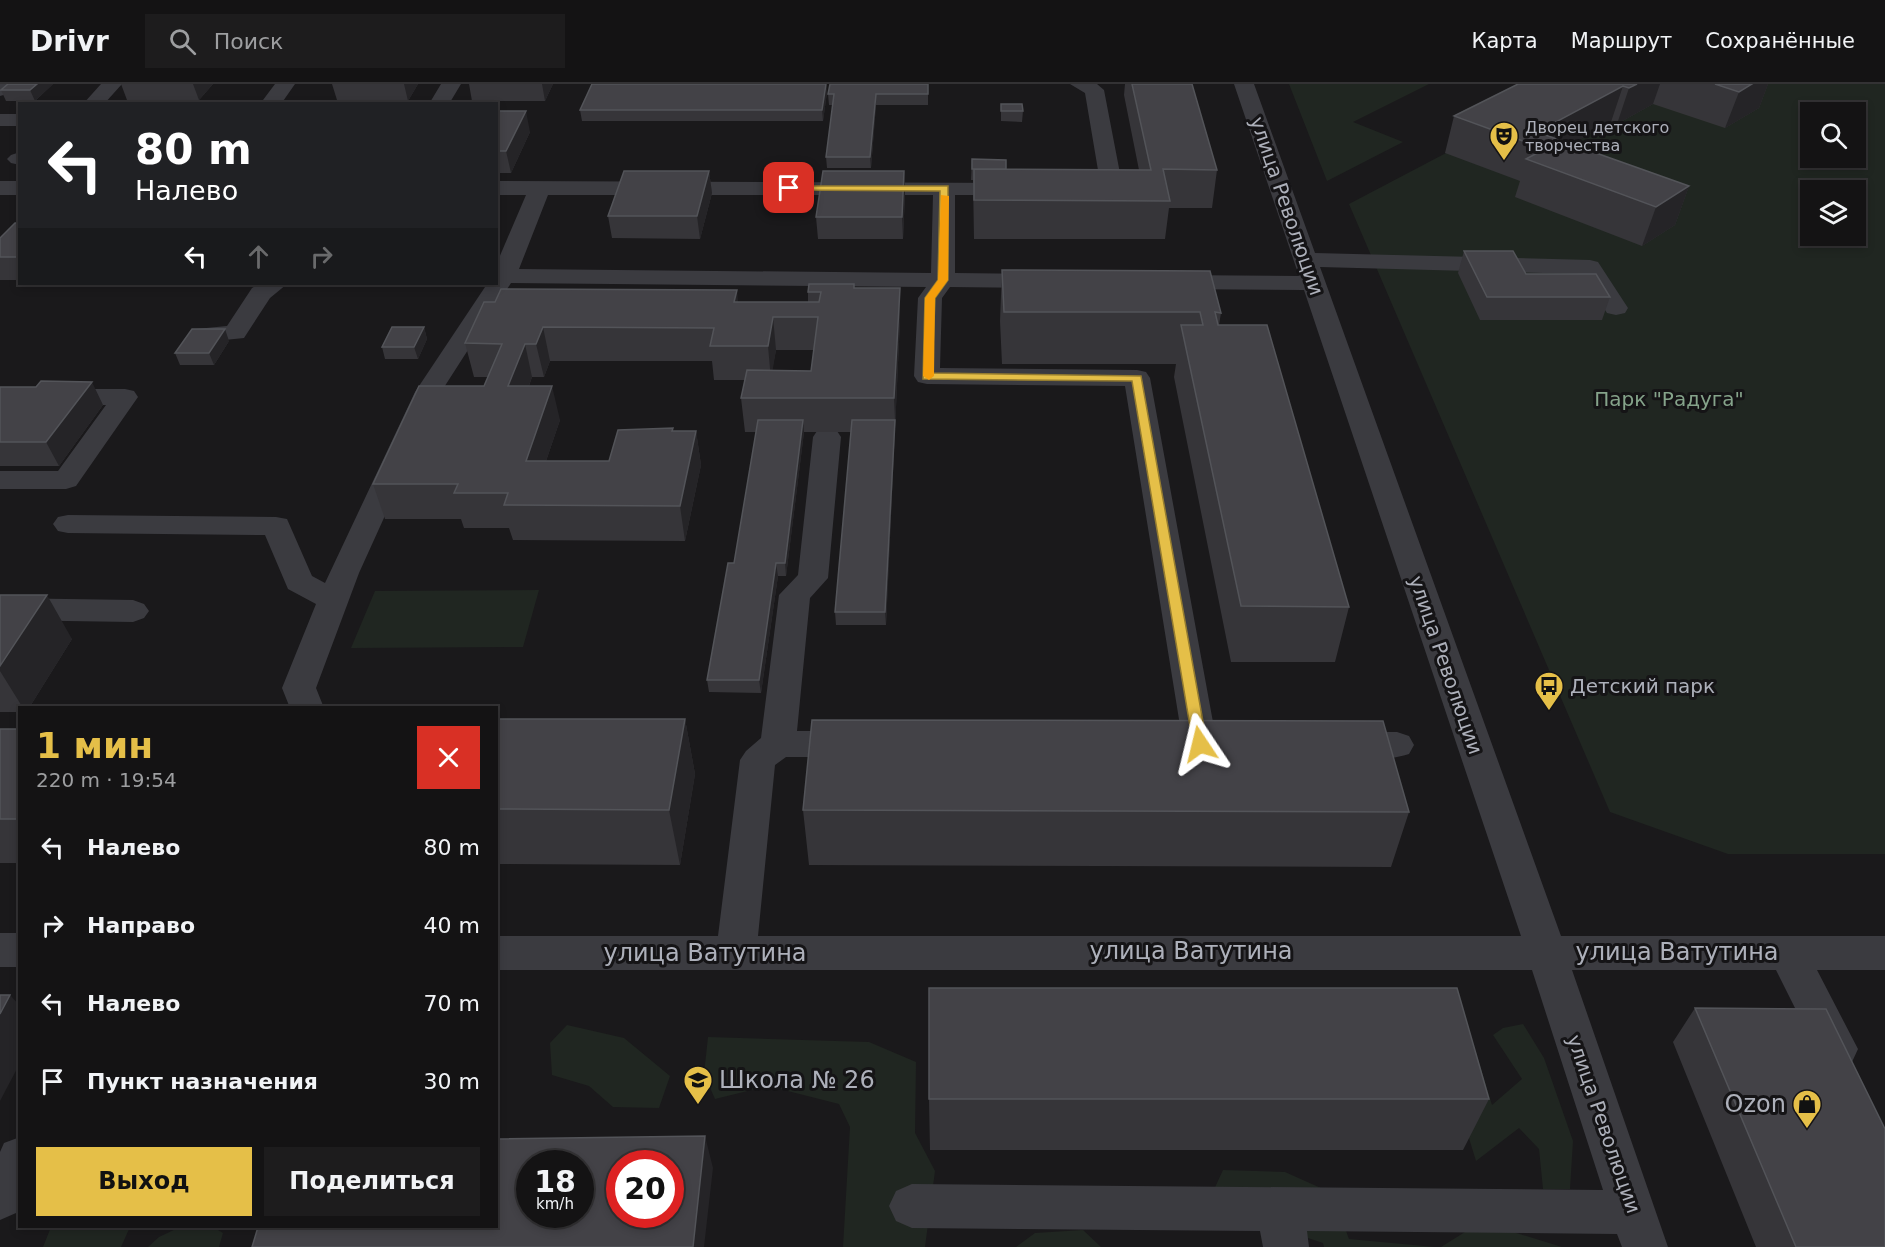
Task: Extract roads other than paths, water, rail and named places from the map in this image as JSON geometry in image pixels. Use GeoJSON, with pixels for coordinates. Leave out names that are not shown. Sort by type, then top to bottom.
{"type":"FeatureCollection","features":[{"type":"Feature","properties":{"kind":"street"},"geometry":{"type":"LineString","coordinates":[[0,90],[6,84]]}},
{"type":"Feature","properties":{"kind":"street"},"geometry":{"type":"LineString","coordinates":[[95,102],[112,84]]}},
{"type":"Feature","properties":{"kind":"street"},"geometry":{"type":"LineString","coordinates":[[272,102],[285,84]]}},
{"type":"Feature","properties":{"kind":"street"},"geometry":{"type":"LineString","coordinates":[[440,102],[450,84]]}},
{"type":"Feature","properties":{"kind":"street"},"geometry":{"type":"LineString","coordinates":[[1068,189],[1112,189],[1094,90],[1080,84]]}},
{"type":"Feature","properties":{"kind":"street","name":"улица Революции"},"geometry":{"type":"LineString","coordinates":[[1244,84],[1546,951],[1639,1230]]}},
{"type":"Feature","properties":{"kind":"street"},"geometry":{"type":"LineString","coordinates":[[0,120],[18,120]]}},
{"type":"Feature","properties":{"kind":"street"},"geometry":{"type":"LineString","coordinates":[[0,188],[18,188]]}},
{"type":"Feature","properties":{"kind":"street"},"geometry":{"type":"LineString","coordinates":[[498,188],[1046,188]]}},
{"type":"Feature","properties":{"kind":"street"},"geometry":{"type":"LineString","coordinates":[[306,706],[298,688],[333,600],[429,392],[504,276],[540,188]]}},
{"type":"Feature","properties":{"kind":"street"},"geometry":{"type":"LineString","coordinates":[[944,188],[943,280],[930,298],[927,376],[1137,378],[1201,744]]}},
{"type":"Feature","properties":{"kind":"street"},"geometry":{"type":"LineString","coordinates":[[1143,282],[1310,272],[1590,267],[1616,308]]}},
{"type":"Feature","properties":{"kind":"street"},"geometry":{"type":"LineString","coordinates":[[504,276],[1072,281]]}},
{"type":"Feature","properties":{"kind":"street"},"geometry":{"type":"LineString","coordinates":[[204,334],[235,333],[261,293],[273,285]]}},
{"type":"Feature","properties":{"kind":"street"},"geometry":{"type":"LineString","coordinates":[[0,397],[125,397],[66,480],[0,480]]}},
{"type":"Feature","properties":{"kind":"street"},"geometry":{"type":"LineString","coordinates":[[778,744],[795,595],[813,578],[827,437]]}},
{"type":"Feature","properties":{"kind":"street"},"geometry":{"type":"LineString","coordinates":[[68,524],[276,526],[299,582],[333,600]]}},
{"type":"Feature","properties":{"kind":"street"},"geometry":{"type":"LineString","coordinates":[[0,609],[133,611]]}},
{"type":"Feature","properties":{"kind":"street"},"geometry":{"type":"LineString","coordinates":[[736,952],[758,760],[778,744],[887,744]]}},
{"type":"Feature","properties":{"kind":"street"},"geometry":{"type":"LineString","coordinates":[[1310,745],[1397,745]]}},
{"type":"Feature","properties":{"kind":"street"},"geometry":{"type":"LineString","coordinates":[[0,950],[18,950]]}},
{"type":"Feature","properties":{"kind":"street","name":"улица Ватутина"},"geometry":{"type":"LineString","coordinates":[[498,953],[1546,951],[1885,953]]}},
{"type":"Feature","properties":{"kind":"street"},"geometry":{"type":"LineString","coordinates":[[1787,952],[1852,1080]]}},
{"type":"Feature","properties":{"kind":"street"},"geometry":{"type":"LineString","coordinates":[[0,1198],[18,1162]]}},
{"type":"Feature","properties":{"kind":"street"},"geometry":{"type":"LineString","coordinates":[[912,1206],[1283,1228],[1639,1230]]}},
{"type":"Feature","properties":{"kind":"place","name":"Дворец детского творчества"},"geometry":{"type":"Point","coordinates":[1504,162]}},
{"type":"Feature","properties":{"kind":"place","name":"Детский парк"},"geometry":{"type":"Point","coordinates":[1549,712]}},
{"type":"Feature","properties":{"kind":"place","name":"Школа № 26"},"geometry":{"type":"Point","coordinates":[698,1106]}},
{"type":"Feature","properties":{"kind":"place","name":"Ozon"},"geometry":{"type":"Point","coordinates":[1807,1130]}},
{"type":"Feature","properties":{"kind":"park label","name":"Парк \"Радуга\""},"geometry":{"type":"Point","coordinates":[1669,399]}}]}
